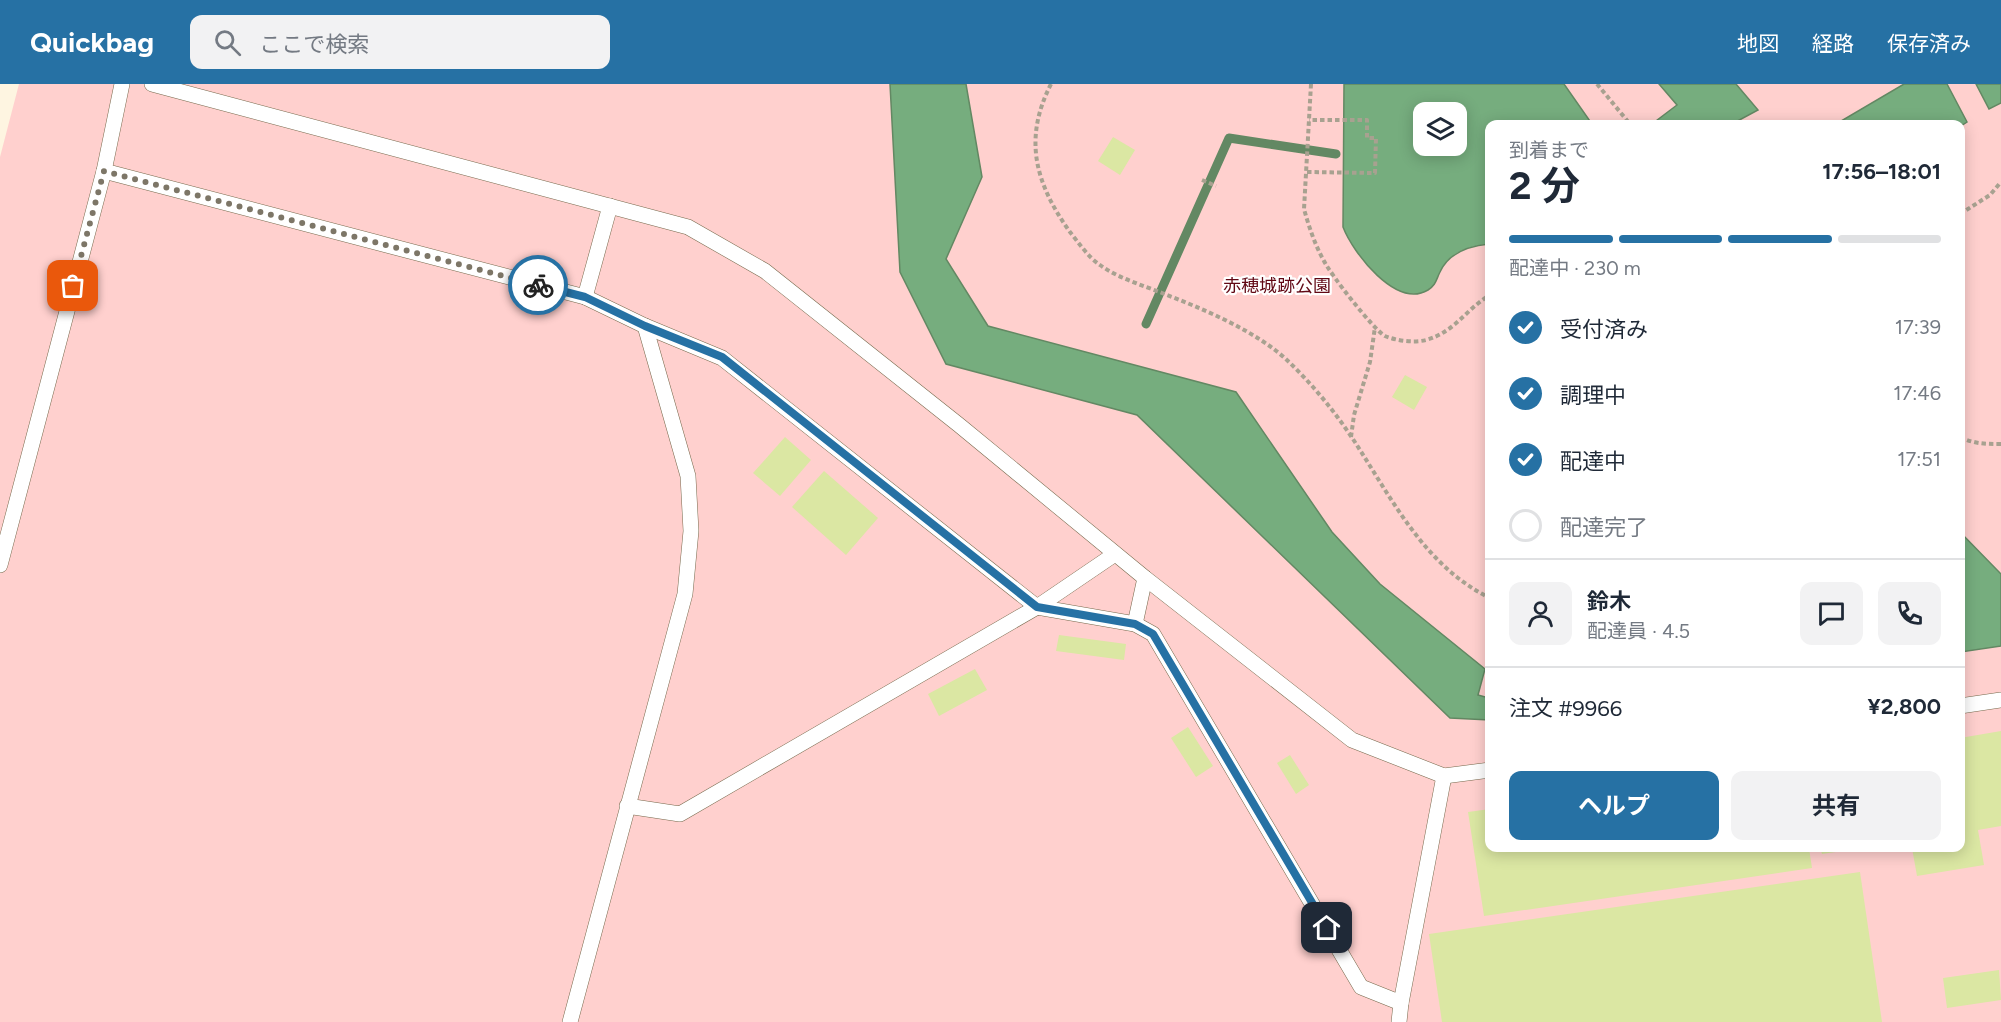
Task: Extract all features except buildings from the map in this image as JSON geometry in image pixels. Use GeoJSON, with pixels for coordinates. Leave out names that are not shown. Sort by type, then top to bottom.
{"type":"FeatureCollection","features":[{"type":"Feature","properties":{"kind":"lane"},"geometry":{"type":"LineString","coordinates":[[0,565],[104,171],[122,84]]}},
{"type":"Feature","properties":{"kind":"lane"},"geometry":{"type":"LineString","coordinates":[[152,84],[688,227],[765,271],[959,425],[1114,554],[1352,740],[1444,776],[1485,771]]}},
{"type":"Feature","properties":{"kind":"lane"},"geometry":{"type":"LineString","coordinates":[[104,171],[585,297],[645,326],[722,357],[1037,607],[1135,624],[1153,634],[1361,987],[1401,1003]]}},
{"type":"Feature","properties":{"kind":"lane"},"geometry":{"type":"LineString","coordinates":[[585,297],[610,206]]}},
{"type":"Feature","properties":{"kind":"lane"},"geometry":{"type":"LineString","coordinates":[[570,1022],[685,594],[691,531],[688,476],[645,326]]}},
{"type":"Feature","properties":{"kind":"lane"},"geometry":{"type":"LineString","coordinates":[[627,806],[680,814],[1037,607],[1114,554]]}},
{"type":"Feature","properties":{"kind":"lane"},"geometry":{"type":"LineString","coordinates":[[1135,624],[1145,578]]}},
{"type":"Feature","properties":{"kind":"lane"},"geometry":{"type":"LineString","coordinates":[[1965,705],[2001,700]]}},
{"type":"Feature","properties":{"kind":"lane"},"geometry":{"type":"LineString","coordinates":[[1399,1022],[1444,776]]}},
{"type":"Feature","properties":{"kind":"path"},"geometry":{"type":"LineString","coordinates":[[1051,84],[1042,101],[1035,129],[1037,165],[1047,197],[1071,233],[1099,265],[1216,315],[1258,339],[1287,360],[1322,397],[1351,436],[1392,502],[1423,544],[1449,570],[1485,595]]}},
{"type":"Feature","properties":{"kind":"path"},"geometry":{"type":"LineString","coordinates":[[1311,84],[1304,209],[1324,263],[1365,318],[1384,335],[1402,341],[1424,341],[1443,333],[1485,299]]}},
{"type":"Feature","properties":{"kind":"path"},"geometry":{"type":"LineString","coordinates":[[1597,84],[1627,120]]}},
{"type":"Feature","properties":{"kind":"path"},"geometry":{"type":"LineString","coordinates":[[1306,172],[1376,173],[1376,138],[1367,138],[1367,120],[1309,120]]}},
{"type":"Feature","properties":{"kind":"path"},"geometry":{"type":"LineString","coordinates":[[1202,180],[1216,186]]}},
{"type":"Feature","properties":{"kind":"path"},"geometry":{"type":"LineString","coordinates":[[1965,211],[1990,195],[2001,182]]}},
{"type":"Feature","properties":{"kind":"path"},"geometry":{"type":"LineString","coordinates":[[1351,436],[1354,415],[1370,362],[1375,327]]}},
{"type":"Feature","properties":{"kind":"path"},"geometry":{"type":"LineString","coordinates":[[1965,440],[1983,444],[2001,444]]}},
{"type":"Feature","properties":{"kind":"green space","name":"赤穂城跡公園"},"geometry":{"type":"Polygon","coordinates":[[[19,84],[2001,84],[2001,1022],[0,1022],[0,157],[19,84]]]}},
{"type":"Feature","properties":{"kind":"shaded area"},"geometry":{"type":"Polygon","coordinates":[[[890,84],[966,84],[982,177],[946,259],[988,326],[1236,392],[1332,532],[1380,584],[1485,669],[1478,695],[1485,697],[1485,720],[1450,718],[1137,415],[946,364],[900,272],[890,84]]]}},
{"type":"Feature","properties":{"kind":"shaded area"},"geometry":{"type":"Polygon","coordinates":[[[1344,84],[1564,84],[1589,120],[1485,120],[1485,245],[1467,248],[1454,255],[1444,265],[1434,284],[1428,290],[1416,294],[1403,292],[1390,285],[1377,275],[1356,250],[1343,227],[1344,84]]]}},
{"type":"Feature","properties":{"kind":"shaded area"},"geometry":{"type":"Polygon","coordinates":[[[1659,84],[1736,84],[1758,110],[1739,120],[1657,120],[1677,105],[1659,84]]]}},
{"type":"Feature","properties":{"kind":"shaded area"},"geometry":{"type":"Polygon","coordinates":[[[1904,84],[1947,84],[1967,122],[1965,123],[1965,120],[1843,120],[1904,84]]]}},
{"type":"Feature","properties":{"kind":"shaded area"},"geometry":{"type":"Polygon","coordinates":[[[1976,84],[2001,84],[2001,103],[1989,109],[1976,84]]]}},
{"type":"Feature","properties":{"kind":"shaded area"},"geometry":{"type":"Polygon","coordinates":[[[1965,537],[2001,574],[2001,646],[1965,651],[1965,537]]]}},
{"type":"Feature","properties":{"kind":"waterway"},"geometry":{"type":"LineString","coordinates":[[1146,324],[1229,138],[1336,154]]}},
{"type":"Feature","properties":{"kind":"way so far"},"geometry":{"type":"LineString","coordinates":[[73,286],[104,171],[538,285]]}},
{"type":"Feature","properties":{"kind":"route"},"geometry":{"type":"LineString","coordinates":[[538,285],[585,297],[645,326],[722,357],[1037,607],[1135,624],[1153,634],[1327,928]]}}]}
